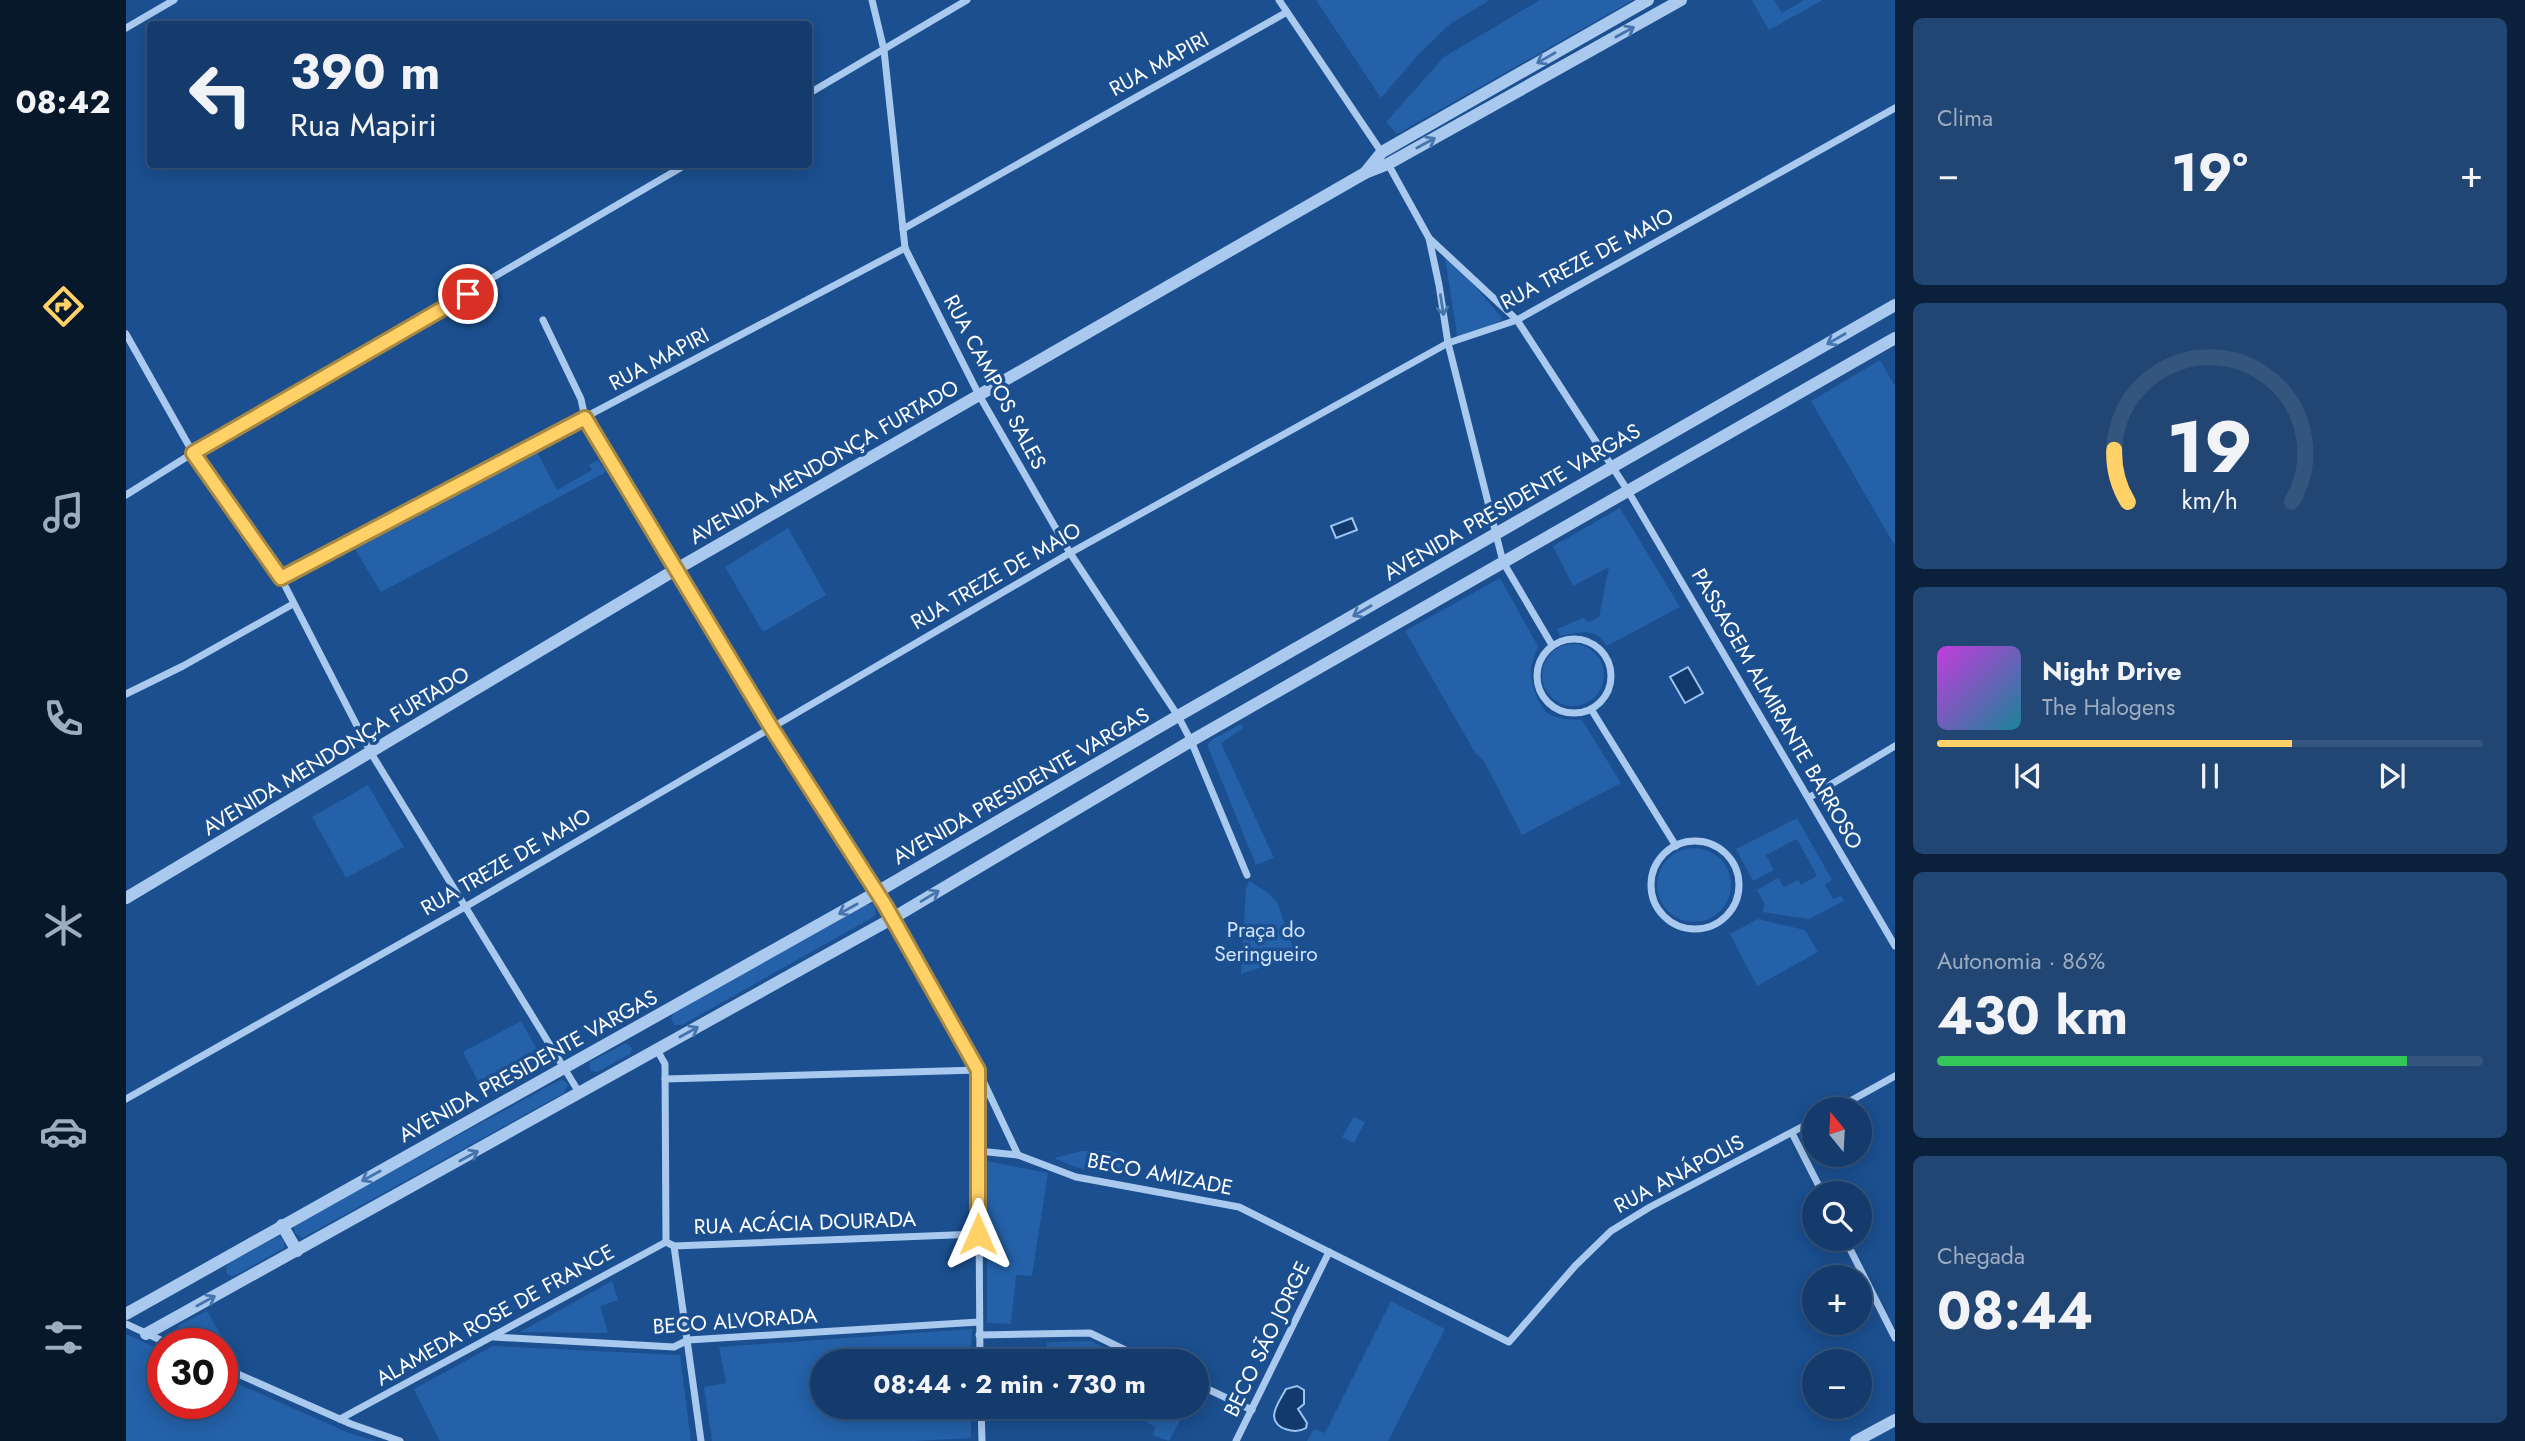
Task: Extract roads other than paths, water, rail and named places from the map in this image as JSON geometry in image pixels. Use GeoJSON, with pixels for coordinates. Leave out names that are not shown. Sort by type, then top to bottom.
{"type":"FeatureCollection","features":[{"type":"Feature","properties":{"kind":"street"},"geometry":{"type":"LineString","coordinates":[[126,28],[174,0]]}},
{"type":"Feature","properties":{"kind":"street","name":"RUA CAMPOS SALES"},"geometry":{"type":"LineString","coordinates":[[872,0],[884,50],[905,248],[979,395],[1070,553],[1178,716],[1247,876]]}},
{"type":"Feature","properties":{"kind":"street"},"geometry":{"type":"LineString","coordinates":[[812,91],[967,0]]}},
{"type":"Feature","properties":{"kind":"street"},"geometry":{"type":"LineString","coordinates":[[1279,0],[1382,152],[1429,238],[1448,343],[1503,562],[1552,645]]}},
{"type":"Feature","properties":{"kind":"street","name":"AVENIDA MENDONÇA FURTADO"},"geometry":{"type":"LineString","coordinates":[[1365,173],[1382,152],[1648,0]]}},
{"type":"Feature","properties":{"kind":"street","name":"AVENIDA MENDONÇA FURTADO"},"geometry":{"type":"LineString","coordinates":[[126,898],[675,570],[1365,173],[1388,164],[1681,0]]}},
{"type":"Feature","properties":{"kind":"street","name":"RUA MAPIRI"},"geometry":{"type":"LineString","coordinates":[[903,229],[1287,12]]}},
{"type":"Feature","properties":{"kind":"street","name":"RUA TREZE DE MAIO"},"geometry":{"type":"LineString","coordinates":[[126,1099],[465,906],[1070,553],[1448,343],[1517,320],[1895,108]]}},
{"type":"Feature","properties":{"kind":"street"},"geometry":{"type":"LineString","coordinates":[[126,495],[193,453],[680,168]]}},
{"type":"Feature","properties":{"kind":"street","name":"PASSAGEM ALMIRANTE BARROSO"},"geometry":{"type":"LineString","coordinates":[[1429,238],[1517,320],[1628,491],[1810,797],[1895,946]]}},
{"type":"Feature","properties":{"kind":"street","name":"RUA MAPIRI"},"geometry":{"type":"LineString","coordinates":[[281,578],[905,248]]}},
{"type":"Feature","properties":{"kind":"street","name":"AVENIDA PRESIDENTE VARGAS"},"geometry":{"type":"LineString","coordinates":[[126,1314],[877,892],[1178,716],[1895,305]]}},
{"type":"Feature","properties":{"kind":"street"},"geometry":{"type":"LineString","coordinates":[[543,320],[582,399],[585,418],[771,727],[893,918],[978,1070],[1018,1155]]}},
{"type":"Feature","properties":{"kind":"street"},"geometry":{"type":"LineString","coordinates":[[126,334],[193,453],[281,578],[371,753],[580,1094]]}},
{"type":"Feature","properties":{"kind":"street"},"geometry":{"type":"LineString","coordinates":[[126,1324],[146,1334],[580,1094],[893,918],[1191,741],[1895,338]]}},
{"type":"Feature","properties":{"kind":"street"},"geometry":{"type":"LineString","coordinates":[[126,694],[183,666],[293,604]]}},
{"type":"Feature","properties":{"kind":"street"},"geometry":{"type":"LineString","coordinates":[[1562,640],[1586,640],[1604,654],[1612,676],[1604,698],[1591,709],[1574,714],[1562,712],[1551,707],[1543,698],[1536,676],[1538,664],[1552,645],[1562,640]]}},
{"type":"Feature","properties":{"kind":"street"},"geometry":{"type":"LineString","coordinates":[[1591,709],[1676,846]]}},
{"type":"Feature","properties":{"kind":"street"},"geometry":{"type":"LineString","coordinates":[[1810,797],[1895,746]]}},
{"type":"Feature","properties":{"kind":"street"},"geometry":{"type":"LineString","coordinates":[[1688,842],[1714,845],[1733,862],[1740,887],[1738,900],[1723,920],[1711,927],[1686,929],[1674,924],[1657,909],[1651,892],[1651,878],[1664,853],[1676,846],[1688,842]]}},
{"type":"Feature","properties":{"kind":"street"},"geometry":{"type":"LineString","coordinates":[[657,1050],[665,1064],[666,1242],[674,1246],[701,1441]]}},
{"type":"Feature","properties":{"kind":"street"},"geometry":{"type":"LineString","coordinates":[[665,1079],[978,1070]]}},
{"type":"Feature","properties":{"kind":"street"},"geometry":{"type":"LineString","coordinates":[[978,1070],[980,1349]]}},
{"type":"Feature","properties":{"kind":"street"},"geometry":{"type":"LineString","coordinates":[[1857,1097],[1895,1076]]}},
{"type":"Feature","properties":{"kind":"street","name":"RUA ANÁPOLIS"},"geometry":{"type":"LineString","coordinates":[[1329,1252],[1509,1342],[1575,1266],[1611,1231],[1650,1207],[1802,1127]]}},
{"type":"Feature","properties":{"kind":"street"},"geometry":{"type":"LineString","coordinates":[[1792,1133],[1816,1181]]}},
{"type":"Feature","properties":{"kind":"street","name":"BECO AMIZADE"},"geometry":{"type":"LineString","coordinates":[[978,1151],[1018,1155],[1076,1177],[1240,1207],[1329,1252]]}},
{"type":"Feature","properties":{"kind":"street"},"geometry":{"type":"LineString","coordinates":[[282,1225],[297,1251]]}},
{"type":"Feature","properties":{"kind":"street","name":"RUA ACÁCIA DOURADA"},"geometry":{"type":"LineString","coordinates":[[674,1246],[978,1234]]}},
{"type":"Feature","properties":{"kind":"street","name":"ALAMEDA ROSE DE FRANCE"},"geometry":{"type":"LineString","coordinates":[[340,1419],[666,1242]]}},
{"type":"Feature","properties":{"kind":"street"},"geometry":{"type":"LineString","coordinates":[[1851,1251],[1895,1338]]}},
{"type":"Feature","properties":{"kind":"street","name":"BECO SÃO JORGE"},"geometry":{"type":"LineString","coordinates":[[1236,1441],[1329,1252]]}},
{"type":"Feature","properties":{"kind":"street","name":"BECO ALVORADA"},"geometry":{"type":"LineString","coordinates":[[494,1337],[674,1347],[688,1340],[979,1322]]}},
{"type":"Feature","properties":{"kind":"street"},"geometry":{"type":"LineString","coordinates":[[979,1335],[1090,1333],[1123,1349]]}},
{"type":"Feature","properties":{"kind":"street"},"geometry":{"type":"LineString","coordinates":[[238,1374],[340,1419],[400,1441]]}},
{"type":"Feature","properties":{"kind":"street"},"geometry":{"type":"LineString","coordinates":[[1209,1390],[1252,1410]]}},
{"type":"Feature","properties":{"kind":"street"},"geometry":{"type":"LineString","coordinates":[[981,1419],[982,1441]]}},
{"type":"Feature","properties":{"kind":"street"},"geometry":{"type":"LineString","coordinates":[[1856,1441],[1895,1420]]}},
{"type":"Feature","properties":{"kind":"park label","name":"Praça do Seringueiro"},"geometry":{"type":"Point","coordinates":[1266,942]}}]}
